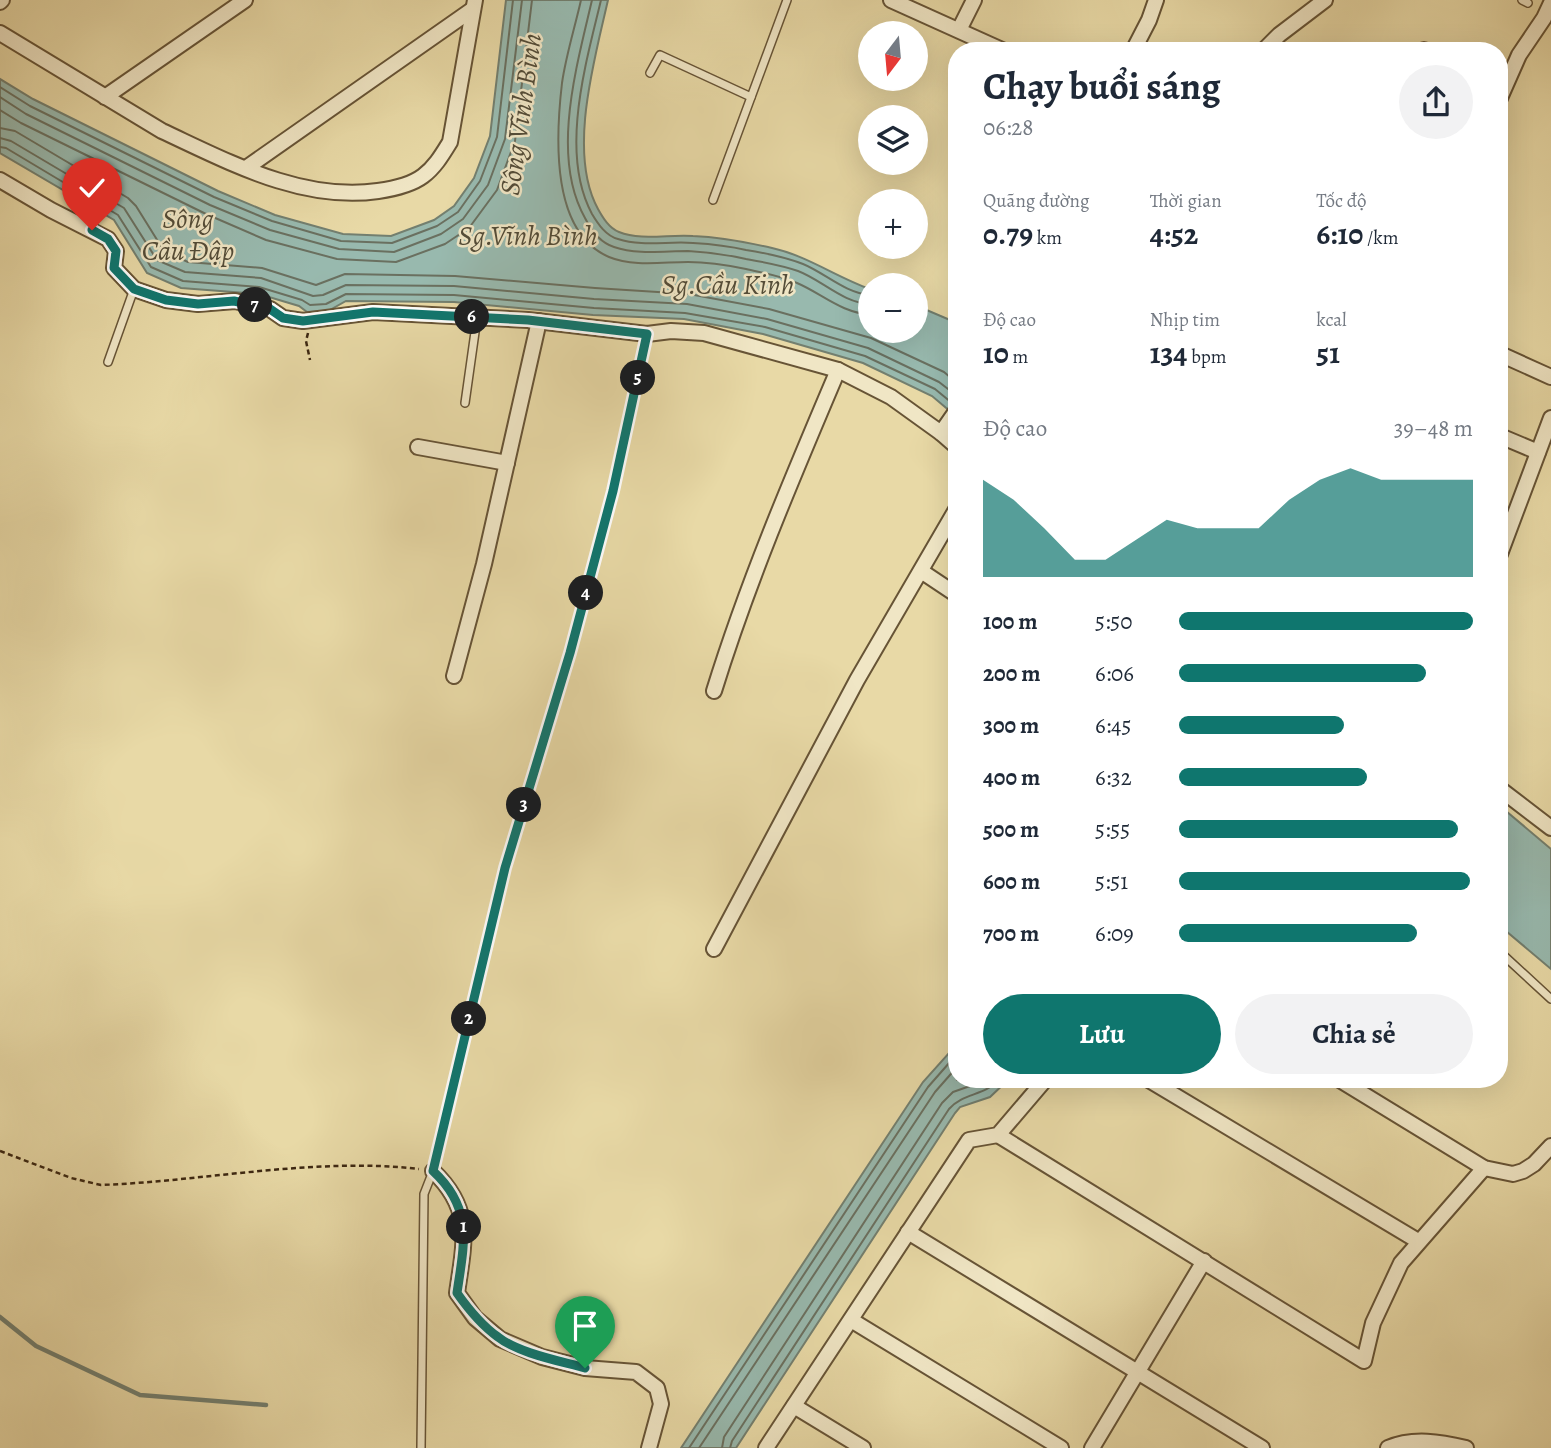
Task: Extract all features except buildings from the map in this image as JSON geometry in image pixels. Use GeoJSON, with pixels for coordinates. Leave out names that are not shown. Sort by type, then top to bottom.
{"type":"FeatureCollection","features":[{"type":"Feature","properties":{"kind":"street"},"geometry":{"type":"LineString","coordinates":[[104,97],[245,0]]}},
{"type":"Feature","properties":{"kind":"street"},"geometry":{"type":"LineString","coordinates":[[891,0],[985,42]]}},
{"type":"Feature","properties":{"kind":"street"},"geometry":{"type":"LineString","coordinates":[[959,30],[974,0]]}},
{"type":"Feature","properties":{"kind":"street"},"geometry":{"type":"LineString","coordinates":[[1138,42],[1156,0]]}},
{"type":"Feature","properties":{"kind":"street"},"geometry":{"type":"LineString","coordinates":[[1272,42],[1316,3]]}},
{"type":"Feature","properties":{"kind":"street"},"geometry":{"type":"LineString","coordinates":[[1508,78],[1551,3]]}},
{"type":"Feature","properties":{"kind":"street"},"geometry":{"type":"LineString","coordinates":[[0,33],[162,131],[290,185],[346,194],[394,189],[422,177],[439,161],[450,142],[474,4]]}},
{"type":"Feature","properties":{"kind":"street"},"geometry":{"type":"LineString","coordinates":[[246,168],[474,4]]}},
{"type":"Feature","properties":{"kind":"street"},"geometry":{"type":"LineString","coordinates":[[0,180],[108,239],[116,251],[114,268],[134,289],[181,303],[234,301],[270,309],[283,318],[303,321],[373,312],[539,321],[647,334],[671,331],[704,333],[838,370],[891,397],[948,439]]}},
{"type":"Feature","properties":{"kind":"street"},"geometry":{"type":"LineString","coordinates":[[454,676],[484,564],[539,321]]}},
{"type":"Feature","properties":{"kind":"street"},"geometry":{"type":"LineString","coordinates":[[1508,358],[1551,377]]}},
{"type":"Feature","properties":{"kind":"street"},"geometry":{"type":"LineString","coordinates":[[714,691],[757,562],[838,370]]}},
{"type":"Feature","properties":{"kind":"street"},"geometry":{"type":"LineString","coordinates":[[1508,517],[1551,418]]}},
{"type":"Feature","properties":{"kind":"street"},"geometry":{"type":"LineString","coordinates":[[941,433],[948,424]]}},
{"type":"Feature","properties":{"kind":"street"},"geometry":{"type":"LineString","coordinates":[[1508,439],[1538,452]]}},
{"type":"Feature","properties":{"kind":"street"},"geometry":{"type":"LineString","coordinates":[[418,447],[506,463]]}},
{"type":"Feature","properties":{"kind":"street"},"geometry":{"type":"LineString","coordinates":[[714,949],[857,680],[948,524]]}},
{"type":"Feature","properties":{"kind":"street"},"geometry":{"type":"LineString","coordinates":[[921,571],[948,589]]}},
{"type":"Feature","properties":{"kind":"street"},"geometry":{"type":"LineString","coordinates":[[1508,795],[1551,828]]}},
{"type":"Feature","properties":{"kind":"street"},"geometry":{"type":"LineString","coordinates":[[998,1135],[1038,1088]]}},
{"type":"Feature","properties":{"kind":"street"},"geometry":{"type":"LineString","coordinates":[[1162,1088],[1418,1241]]}},
{"type":"Feature","properties":{"kind":"street"},"geometry":{"type":"LineString","coordinates":[[1353,1088],[1484,1168],[1513,1174],[1523,1171],[1534,1164],[1551,1146]]}},
{"type":"Feature","properties":{"kind":"street"},"geometry":{"type":"LineString","coordinates":[[766,1448],[969,1139],[998,1135],[1364,1361],[1373,1324],[1401,1263],[1484,1168]]}},
{"type":"Feature","properties":{"kind":"street"},"geometry":{"type":"LineString","coordinates":[[433,1171],[452,1194],[463,1221],[465,1238],[457,1293],[475,1318],[500,1339],[542,1357],[585,1368],[636,1372],[657,1388],[661,1404],[649,1448]]}},
{"type":"Feature","properties":{"kind":"street"},"geometry":{"type":"LineString","coordinates":[[908,1232],[1138,1372],[1241,1443],[1262,1448]]}},
{"type":"Feature","properties":{"kind":"street"},"geometry":{"type":"LineString","coordinates":[[1092,1448],[1204,1261]]}},
{"type":"Feature","properties":{"kind":"street"},"geometry":{"type":"LineString","coordinates":[[851,1320],[1061,1448]]}},
{"type":"Feature","properties":{"kind":"street"},"geometry":{"type":"LineString","coordinates":[[794,1406],[863,1448]]}},
{"type":"Feature","properties":{"kind":"street"},"geometry":{"type":"LineString","coordinates":[[1388,1448],[1414,1441],[1440,1442],[1466,1448]]}},
{"type":"Feature","properties":{"kind":"lane"},"geometry":{"type":"LineString","coordinates":[[713,200],[787,0]]}},
{"type":"Feature","properties":{"kind":"lane"},"geometry":{"type":"LineString","coordinates":[[650,73],[660,55],[751,97]]}},
{"type":"Feature","properties":{"kind":"lane"},"geometry":{"type":"LineString","coordinates":[[108,362],[134,289]]}},
{"type":"Feature","properties":{"kind":"lane"},"geometry":{"type":"LineString","coordinates":[[464,403],[477,317]]}},
{"type":"Feature","properties":{"kind":"lane"},"geometry":{"type":"LineString","coordinates":[[421,1448],[422,1205],[433,1171],[505,868],[570,653],[613,491],[647,334]]}},
{"type":"Feature","properties":{"kind":"lane"},"geometry":{"type":"LineString","coordinates":[[1508,959],[1551,999]]}},
{"type":"Feature","properties":{"kind":"path"},"geometry":{"type":"LineString","coordinates":[[310,360],[306,341],[312,320]]}},
{"type":"Feature","properties":{"kind":"path"},"geometry":{"type":"LineString","coordinates":[[0,1151],[71,1178],[101,1185],[311,1168],[397,1167],[433,1171]]}},
{"type":"Feature","properties":{"kind":"water"},"geometry":{"type":"Polygon","coordinates":[[[506,0],[608,0],[591,77],[584,134],[589,186],[604,219],[615,230],[628,235],[703,237],[772,248],[798,256],[858,284],[858,343],[928,343],[928,311],[948,319],[948,409],[932,396],[863,363],[763,334],[684,319],[593,315],[454,302],[346,301],[328,311],[307,312],[299,306],[259,294],[181,288],[147,273],[114,220],[0,153],[0,79],[33,99],[218,191],[275,215],[343,234],[391,236],[434,220],[454,206],[474,178],[490,136],[506,0]]]}},
{"type":"Feature","properties":{"kind":"water"},"geometry":{"type":"Polygon","coordinates":[[[1508,813],[1551,849],[1551,969],[1508,933],[1508,813]]]}},
{"type":"Feature","properties":{"kind":"water"},"geometry":{"type":"Polygon","coordinates":[[[948,1054],[948,1088],[1000,1088],[990,1097],[960,1107],[955,1113],[736,1448],[681,1448],[923,1082],[948,1054]]]}},
{"type":"Feature","properties":{"kind":"waterway"},"geometry":{"type":"LineString","coordinates":[[0,1317],[36,1346],[140,1395],[266,1405]]}},
{"type":"Feature","properties":{"kind":"route"},"geometry":{"type":"LineString","coordinates":[[92,230],[108,239],[116,251],[114,268],[134,289],[181,303],[234,301],[270,309],[283,318],[303,321],[373,312],[528,320],[647,334],[613,491],[570,653],[505,868],[433,1171],[443,1180],[461,1213],[465,1238],[457,1293],[475,1318],[500,1339],[542,1357],[585,1368]]}},
{"type":"Feature","properties":{"kind":"water label","name":"Sông Vĩnh Bình"},"geometry":{"type":"Point","coordinates":[520,114]}},
{"type":"Feature","properties":{"kind":"water label","name":"Sông Cầu Đập"},"geometry":{"type":"Point","coordinates":[188,234]}},
{"type":"Feature","properties":{"kind":"water label","name":"Sg.Vĩnh Bình"},"geometry":{"type":"Point","coordinates":[528,235]}},
{"type":"Feature","properties":{"kind":"water label","name":"Sg.Cầu Kinh"},"geometry":{"type":"Point","coordinates":[728,284]}}]}
